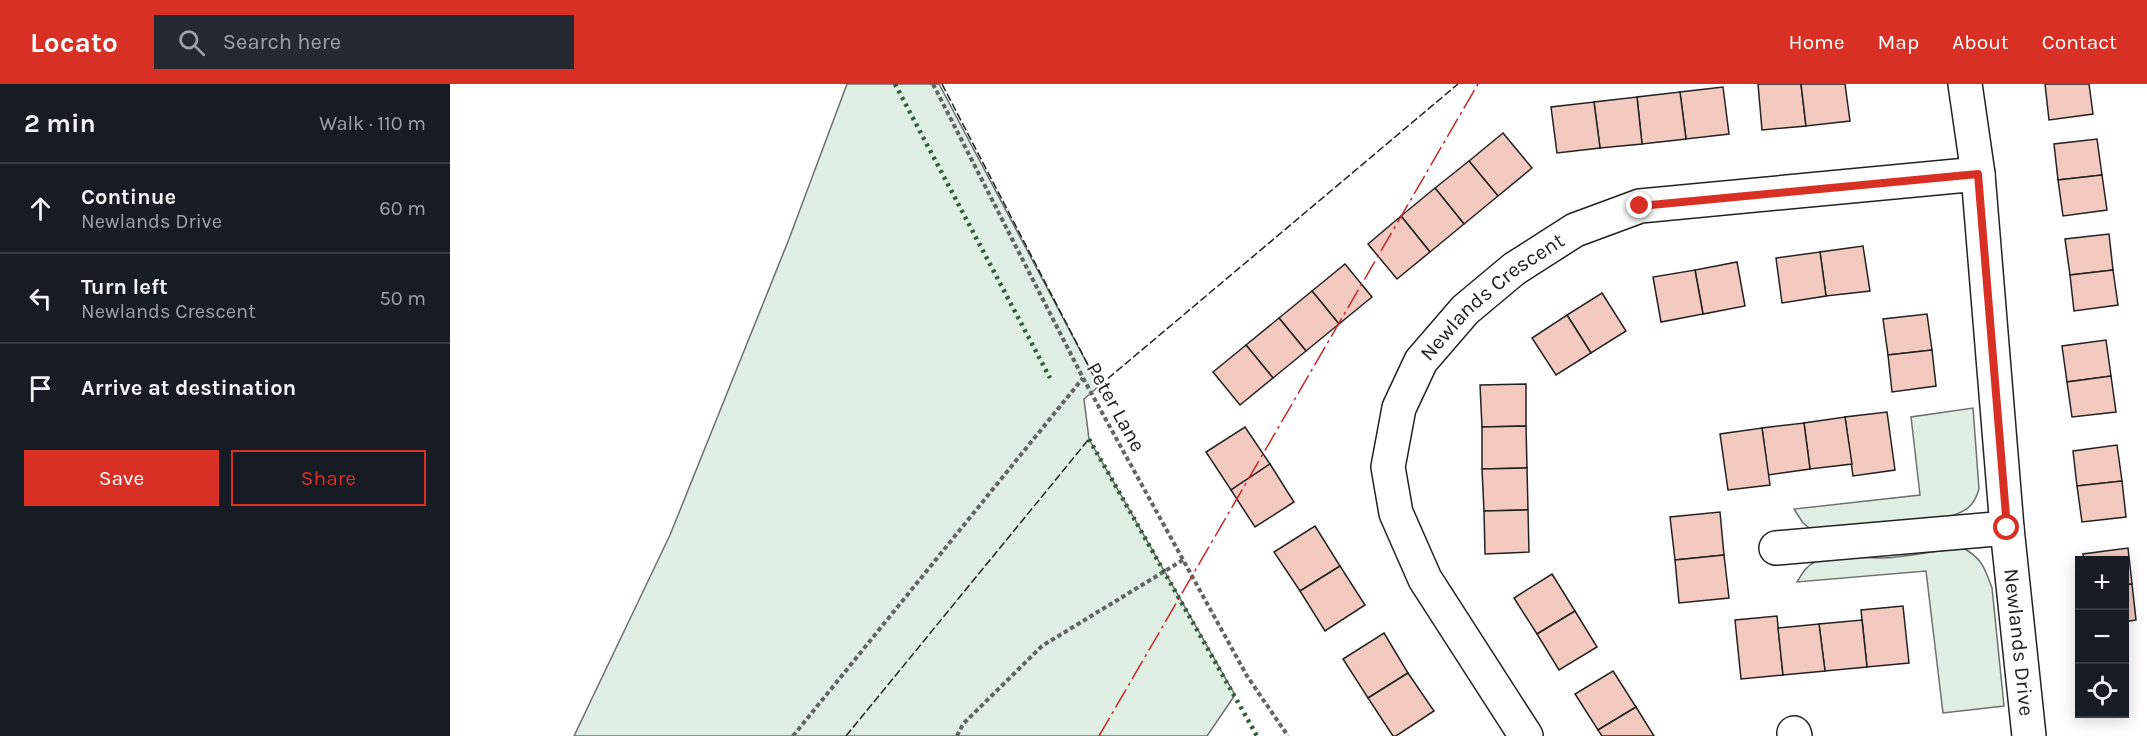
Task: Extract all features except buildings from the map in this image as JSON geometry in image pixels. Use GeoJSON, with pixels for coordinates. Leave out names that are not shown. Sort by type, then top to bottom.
{"type":"FeatureCollection","features":[{"type":"Feature","properties":{"kind":"street","name":"Newlands Drive"},"geometry":{"type":"LineString","coordinates":[[1965,84],[1978,174],[2007,528],[2030,736]]}},
{"type":"Feature","properties":{"kind":"street","name":"Newlands Crescent"},"geometry":{"type":"LineString","coordinates":[[1526,736],[1425,579],[1396,513],[1388,467],[1399,408],[1421,362],[1465,310],[1514,269],[1575,230],[1640,206],[1978,174]]}},
{"type":"Feature","properties":{"kind":"street"},"geometry":{"type":"LineString","coordinates":[[1776,548],[2007,528]]}},
{"type":"Feature","properties":{"kind":"path","name":"Peter Lane"},"geometry":{"type":"LineString","coordinates":[[933,84],[1083,378],[1247,676],[1288,736]]}},
{"type":"Feature","properties":{"kind":"path"},"geometry":{"type":"LineString","coordinates":[[793,736],[1083,378]]}},
{"type":"Feature","properties":{"kind":"path"},"geometry":{"type":"LineString","coordinates":[[957,736],[963,724],[1042,646],[1184,560]]}},
{"type":"Feature","properties":{"kind":"green space"},"geometry":{"type":"Polygon","coordinates":[[[847,84],[939,84],[1099,386],[1084,399],[1089,439],[1235,695],[1207,736],[574,736],[670,535],[789,239],[847,84]]]}},
{"type":"Feature","properties":{"kind":"green space"},"geometry":{"type":"Polygon","coordinates":[[[1973,408],[1979,489],[1974,502],[1962,512],[1943,519],[1812,530],[1803,523],[1794,509],[1920,495],[1911,417],[1973,408]]]}},
{"type":"Feature","properties":{"kind":"green space"},"geometry":{"type":"Polygon","coordinates":[[[1963,548],[1979,560],[1992,588],[2004,706],[1943,713],[1926,571],[1797,582],[1809,566],[1831,557],[1894,557],[1963,548]]]}},
{"type":"Feature","properties":{"kind":"hedge"},"geometry":{"type":"LineString","coordinates":[[895,84],[1050,378]]}},
{"type":"Feature","properties":{"kind":"hedge"},"geometry":{"type":"LineString","coordinates":[[1089,439],[1257,736]]}},
{"type":"Feature","properties":{"kind":"fence"},"geometry":{"type":"LineString","coordinates":[[942,84],[1099,386],[1458,84]]}},
{"type":"Feature","properties":{"kind":"fence"},"geometry":{"type":"LineString","coordinates":[[846,736],[1089,439]]}},
{"type":"Feature","properties":{"kind":"power"},"geometry":{"type":"LineString","coordinates":[[1099,736],[1478,84]]}},
{"type":"Feature","properties":{"kind":"route"},"geometry":{"type":"LineString","coordinates":[[1640,206],[1978,174],[2007,528]]}}]}
